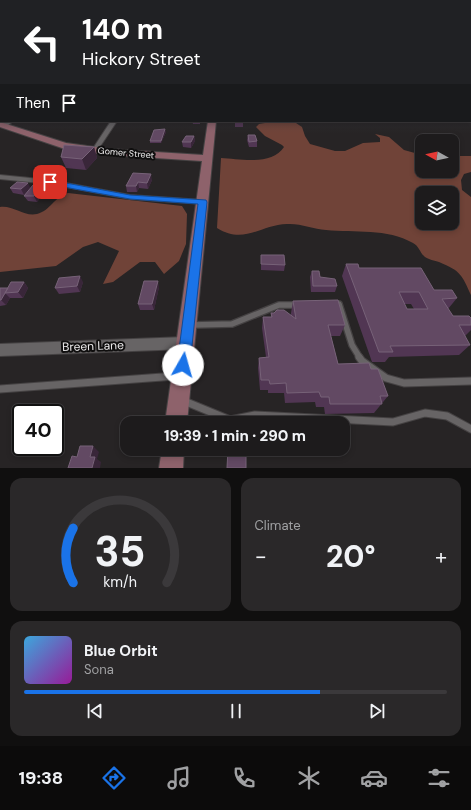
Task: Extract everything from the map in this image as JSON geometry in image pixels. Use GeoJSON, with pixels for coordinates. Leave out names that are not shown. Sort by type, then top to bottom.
{"type":"FeatureCollection","features":[{"type":"Feature","properties":{"kind":"street"},"geometry":{"type":"LineString","coordinates":[[95,150],[113,122]]}},
{"type":"Feature","properties":{"kind":"street"},"geometry":{"type":"LineString","coordinates":[[177,416],[212,122]]}},
{"type":"Feature","properties":{"kind":"street","name":"Gomer Street"},"geometry":{"type":"LineString","coordinates":[[4,124],[65,146],[95,150],[207,158]]}},
{"type":"Feature","properties":{"kind":"street"},"geometry":{"type":"LineString","coordinates":[[0,177],[50,182],[130,197],[203,202]]}},
{"type":"Feature","properties":{"kind":"street","name":"Breen Lane"},"geometry":{"type":"LineString","coordinates":[[0,350],[186,343]]}},
{"type":"Feature","properties":{"kind":"lane"},"geometry":{"type":"LineString","coordinates":[[324,305],[339,304],[355,350],[362,361],[386,378],[404,383],[471,381]]}},
{"type":"Feature","properties":{"kind":"lane"},"geometry":{"type":"LineString","coordinates":[[188,325],[232,324],[279,305],[302,305]]}},
{"type":"Feature","properties":{"kind":"lane"},"geometry":{"type":"LineString","coordinates":[[0,389],[182,375]]}},
{"type":"Feature","properties":{"kind":"lane"},"geometry":{"type":"LineString","coordinates":[[179,399],[215,416]]}},
{"type":"Feature","properties":{"kind":"lane"},"geometry":{"type":"LineString","coordinates":[[350,420],[393,422],[425,413],[447,416],[471,429]]}},
{"type":"Feature","properties":{"kind":"lane"},"geometry":{"type":"LineString","coordinates":[[255,416],[287,416]]}},
{"type":"Feature","properties":{"kind":"shaded area"},"geometry":{"type":"Polygon","coordinates":[[[271,122],[296,123],[302,127],[310,144],[335,151],[345,151],[363,143],[380,142],[380,138],[375,134],[389,137],[404,150],[415,153],[415,178],[459,178],[459,156],[471,156],[471,172],[464,174],[461,180],[462,190],[471,197],[471,295],[460,274],[446,265],[426,258],[415,244],[393,235],[371,232],[326,230],[292,224],[277,225],[252,233],[236,235],[227,233],[217,228],[221,158],[246,160],[264,159],[279,153],[284,147],[265,136],[256,127],[259,124],[271,122]]]}},
{"type":"Feature","properties":{"kind":"shaded area"},"geometry":{"type":"Polygon","coordinates":[[[68,193],[182,206],[187,214],[186,244],[179,261],[164,274],[155,262],[140,262],[113,282],[103,284],[119,251],[98,242],[83,247],[56,266],[0,272],[0,207],[9,208],[28,214],[37,214],[46,210],[60,197],[68,193]]]}},
{"type":"Feature","properties":{"kind":"building"},"geometry":{"type":"Polygon","coordinates":[[[165,129],[161,141],[150,141],[154,130],[165,129]]]}},
{"type":"Feature","properties":{"kind":"building"},"geometry":{"type":"Polygon","coordinates":[[[248,135],[255,135],[257,141],[249,142],[248,135]]]}},
{"type":"Feature","properties":{"kind":"building"},"geometry":{"type":"Polygon","coordinates":[[[186,136],[194,136],[191,142],[182,142],[186,136]]]}},
{"type":"Feature","properties":{"kind":"building"},"geometry":{"type":"Polygon","coordinates":[[[64,145],[94,147],[82,159],[61,157],[64,145]]]}},
{"type":"Feature","properties":{"kind":"building"},"geometry":{"type":"Polygon","coordinates":[[[133,173],[151,174],[147,183],[138,182],[136,186],[126,186],[133,173]]]}},
{"type":"Feature","properties":{"kind":"building"},"geometry":{"type":"Polygon","coordinates":[[[17,182],[28,183],[21,189],[10,188],[17,182]]]}},
{"type":"Feature","properties":{"kind":"building"},"geometry":{"type":"Polygon","coordinates":[[[33,185],[49,186],[44,192],[37,192],[34,196],[24,196],[33,185]]]}},
{"type":"Feature","properties":{"kind":"building"},"geometry":{"type":"Polygon","coordinates":[[[261,255],[284,255],[285,265],[261,264],[261,255]]]}},
{"type":"Feature","properties":{"kind":"building"},"geometry":{"type":"Polygon","coordinates":[[[346,264],[358,264],[359,268],[421,268],[434,290],[452,290],[457,298],[442,299],[453,316],[469,316],[471,318],[471,325],[459,325],[470,345],[390,346],[393,352],[379,352],[346,264]],[[399,292],[407,309],[428,309],[419,292],[399,292]]]}},
{"type":"Feature","properties":{"kind":"building"},"geometry":{"type":"Polygon","coordinates":[[[312,271],[319,271],[320,277],[335,279],[337,286],[313,286],[312,271]]]}},
{"type":"Feature","properties":{"kind":"building"},"geometry":{"type":"Polygon","coordinates":[[[80,276],[77,286],[55,288],[59,278],[80,276]]]}},
{"type":"Feature","properties":{"kind":"building"},"geometry":{"type":"Polygon","coordinates":[[[144,281],[158,281],[152,304],[138,304],[144,281]]]}},
{"type":"Feature","properties":{"kind":"building"},"geometry":{"type":"Polygon","coordinates":[[[11,282],[24,282],[18,292],[5,293],[11,282]]]}},
{"type":"Feature","properties":{"kind":"building"},"geometry":{"type":"Polygon","coordinates":[[[0,288],[8,288],[1,300],[0,300],[0,288]]]}},
{"type":"Feature","properties":{"kind":"building"},"geometry":{"type":"Polygon","coordinates":[[[338,300],[345,325],[328,325],[338,364],[369,363],[371,369],[378,369],[388,396],[380,396],[382,404],[330,404],[329,397],[321,397],[319,392],[287,393],[286,383],[270,384],[269,380],[261,380],[259,358],[269,357],[263,317],[272,317],[271,313],[274,313],[277,310],[284,310],[296,319],[293,301],[338,300]]]}},
{"type":"Feature","properties":{"kind":"building"},"geometry":{"type":"Polygon","coordinates":[[[80,446],[93,446],[90,457],[95,457],[92,468],[68,468],[72,456],[77,457],[80,446]]]}},
{"type":"Feature","properties":{"kind":"building"},"geometry":{"type":"Polygon","coordinates":[[[228,456],[246,456],[246,468],[227,468],[228,456]]]}},
{"type":"Feature","properties":{"kind":"route"},"geometry":{"type":"LineString","coordinates":[[50,182],[88,191],[130,197],[203,202],[183,365]]}}]}
